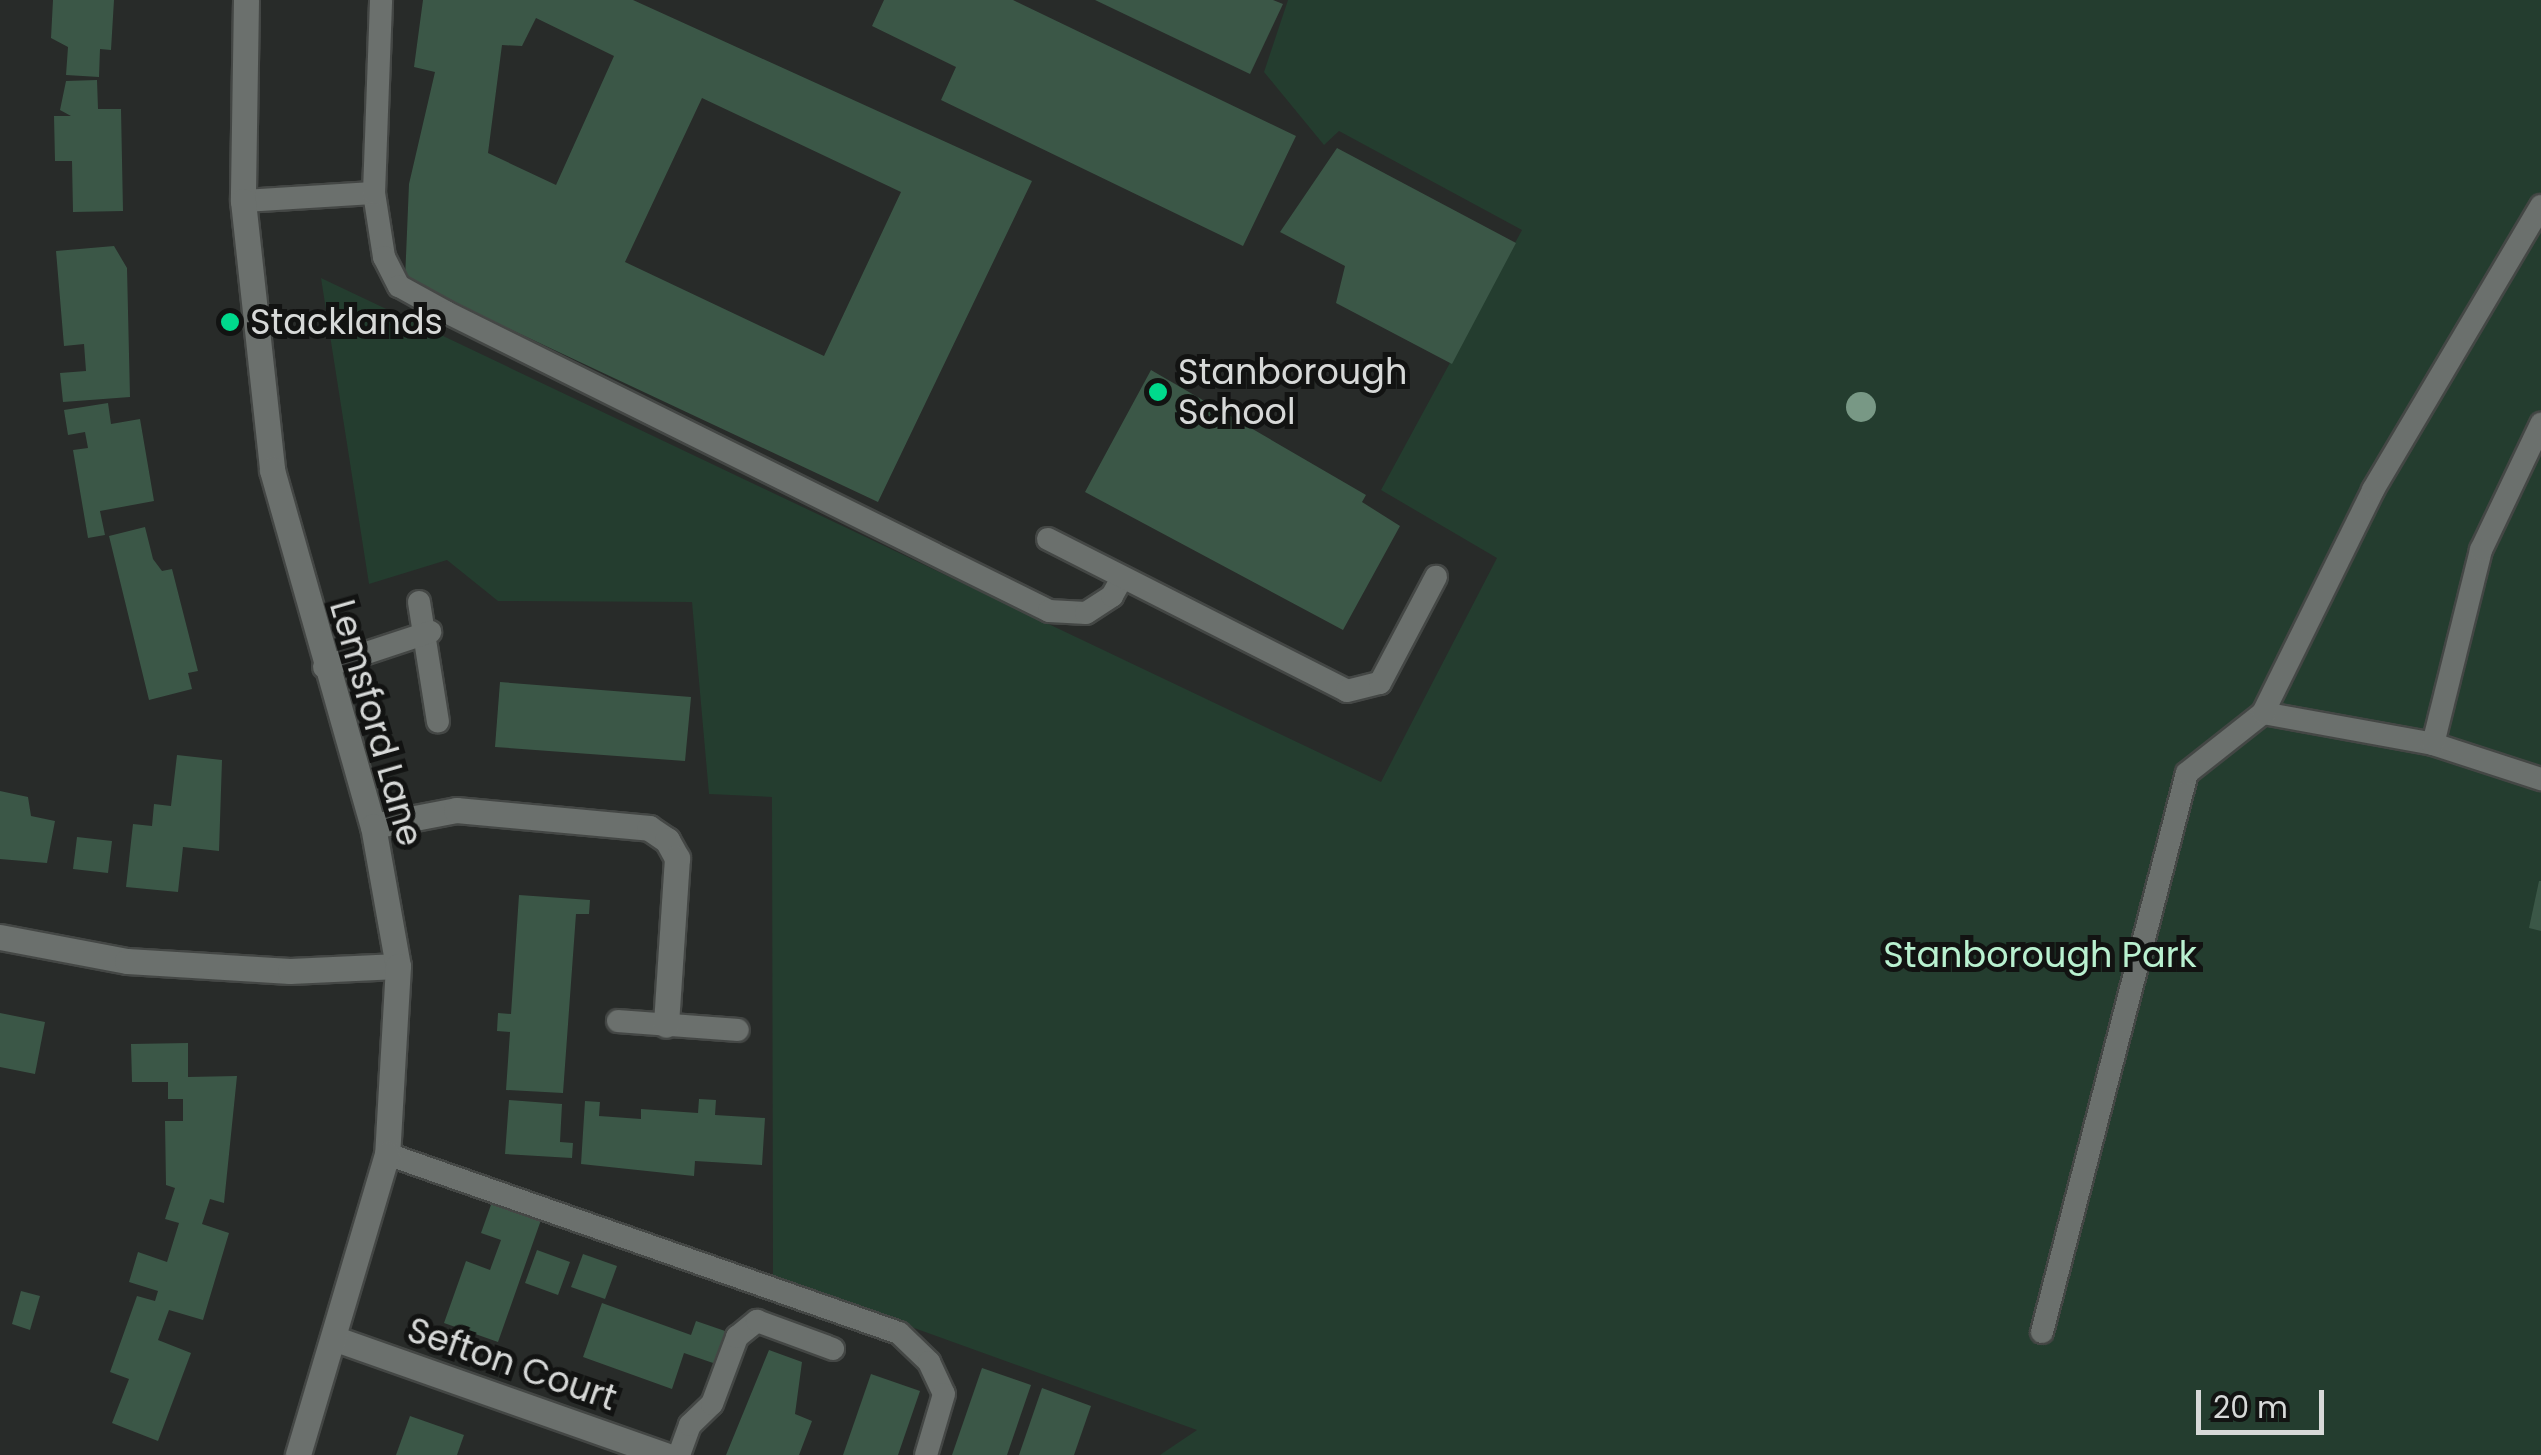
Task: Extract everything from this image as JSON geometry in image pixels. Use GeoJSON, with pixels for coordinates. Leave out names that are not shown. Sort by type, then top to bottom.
{"type":"FeatureCollection","features":[{"type":"Feature","properties":{"kind":"street","name":"Lemsford Lane"},"geometry":{"type":"LineString","coordinates":[[246,0],[243,201],[272,470],[324,666],[373,826],[398,966],[387,1154],[336,1339],[298,1455]]}},
{"type":"Feature","properties":{"kind":"street"},"geometry":{"type":"LineString","coordinates":[[373,826],[456,810],[648,828],[667,840],[677,858],[666,1025]]}},
{"type":"Feature","properties":{"kind":"street"},"geometry":{"type":"LineString","coordinates":[[0,937],[127,961],[290,971],[398,966]]}},
{"type":"Feature","properties":{"kind":"street","name":"Sefton Court"},"geometry":{"type":"LineString","coordinates":[[336,1339],[665,1455]]}},
{"type":"Feature","properties":{"kind":"lane"},"geometry":{"type":"LineString","coordinates":[[381,0],[374,194],[384,257],[399,286],[1048,611],[1086,613],[1112,596],[1122,578]]}},
{"type":"Feature","properties":{"kind":"lane"},"geometry":{"type":"LineString","coordinates":[[243,201],[374,194]]}},
{"type":"Feature","properties":{"kind":"lane"},"geometry":{"type":"LineString","coordinates":[[2042,1332],[2188,773],[2263,713],[2373,490],[2541,206]]}},
{"type":"Feature","properties":{"kind":"lane"},"geometry":{"type":"LineString","coordinates":[[2433,744],[2481,550],[2541,424]]}},
{"type":"Feature","properties":{"kind":"lane"},"geometry":{"type":"LineString","coordinates":[[1048,539],[1347,691],[1380,683],[1436,577]]}},
{"type":"Feature","properties":{"kind":"lane"},"geometry":{"type":"LineString","coordinates":[[419,602],[430,632],[438,722]]}},
{"type":"Feature","properties":{"kind":"lane"},"geometry":{"type":"LineString","coordinates":[[324,666],[430,632]]}},
{"type":"Feature","properties":{"kind":"lane"},"geometry":{"type":"LineString","coordinates":[[2263,713],[2433,744],[2541,778]]}},
{"type":"Feature","properties":{"kind":"lane"},"geometry":{"type":"LineString","coordinates":[[618,1021],[738,1030]]}},
{"type":"Feature","properties":{"kind":"lane"},"geometry":{"type":"LineString","coordinates":[[387,1154],[899,1333],[929,1362],[944,1394],[926,1455]]}},
{"type":"Feature","properties":{"kind":"lane"},"geometry":{"type":"LineString","coordinates":[[679,1455],[690,1425],[712,1404],[736,1337],[758,1322],[833,1349]]}},
{"type":"Feature","properties":{"kind":"green space","name":"Stanborough Park"},"geometry":{"type":"Polygon","coordinates":[[[1288,0],[2541,0],[2541,1455],[1160,1455],[1197,1430],[773,1277],[772,797],[709,794],[692,602],[498,601],[447,560],[369,584],[321,278],[1381,782],[1497,558],[1381,490],[1522,230],[1339,131],[1324,145],[1264,72],[1288,0]]]}},
{"type":"Feature","properties":{"kind":"building"},"geometry":{"type":"Polygon","coordinates":[[[53,0],[114,0],[111,50],[100,49],[99,77],[66,75],[68,47],[51,38],[53,0]]]}},
{"type":"Feature","properties":{"kind":"building"},"geometry":{"type":"Polygon","coordinates":[[[423,0],[633,0],[1032,181],[878,502],[405,280],[409,184],[435,72],[414,67],[423,0]],[[536,18],[522,46],[502,45],[488,153],[556,185],[614,56],[536,18]],[[702,98],[625,262],[824,356],[901,192],[702,98]]]}},
{"type":"Feature","properties":{"kind":"building"},"geometry":{"type":"Polygon","coordinates":[[[884,0],[1013,0],[1296,136],[1243,246],[941,100],[956,67],[872,26],[884,0]]]}},
{"type":"Feature","properties":{"kind":"building"},"geometry":{"type":"Polygon","coordinates":[[[1095,0],[1273,0],[1283,4],[1250,74],[1095,0]]]}},
{"type":"Feature","properties":{"kind":"building"},"geometry":{"type":"Polygon","coordinates":[[[97,80],[98,109],[121,109],[123,211],[73,212],[72,161],[55,161],[54,116],[71,116],[60,110],[66,81],[97,80]]]}},
{"type":"Feature","properties":{"kind":"building"},"geometry":{"type":"Polygon","coordinates":[[[1337,148],[1516,243],[1452,364],[1336,303],[1345,266],[1280,232],[1337,148]]]}},
{"type":"Feature","properties":{"kind":"building"},"geometry":{"type":"Polygon","coordinates":[[[114,246],[127,268],[130,397],[63,402],[60,373],[86,371],[84,344],[64,346],[56,251],[114,246]]]}},
{"type":"Feature","properties":{"kind":"building"},"geometry":{"type":"Polygon","coordinates":[[[1151,370],[1366,495],[1362,502],[1400,526],[1343,630],[1085,492],[1151,370]]]}},
{"type":"Feature","properties":{"kind":"building"},"geometry":{"type":"Polygon","coordinates":[[[108,403],[111,424],[140,419],[154,501],[100,511],[105,535],[88,538],[73,450],[88,448],[85,432],[68,435],[64,410],[108,403]]]}},
{"type":"Feature","properties":{"kind":"building"},"geometry":{"type":"Polygon","coordinates":[[[145,527],[153,559],[162,571],[172,569],[198,671],[188,673],[192,689],[149,700],[109,536],[145,527]]]}},
{"type":"Feature","properties":{"kind":"building"},"geometry":{"type":"Polygon","coordinates":[[[500,682],[691,697],[685,761],[495,747],[500,682]]]}},
{"type":"Feature","properties":{"kind":"building"},"geometry":{"type":"Polygon","coordinates":[[[177,755],[222,760],[219,851],[183,847],[178,892],[126,887],[133,824],[152,826],[154,804],[171,806],[177,755]]]}},
{"type":"Feature","properties":{"kind":"building"},"geometry":{"type":"Polygon","coordinates":[[[0,791],[28,797],[31,816],[55,821],[47,863],[0,859],[0,791]]]}},
{"type":"Feature","properties":{"kind":"building"},"geometry":{"type":"Polygon","coordinates":[[[77,837],[112,841],[108,873],[73,869],[77,837]]]}},
{"type":"Feature","properties":{"kind":"building"},"geometry":{"type":"Polygon","coordinates":[[[2541,881],[2541,931],[2529,928],[2541,881]]]}},
{"type":"Feature","properties":{"kind":"building"},"geometry":{"type":"Polygon","coordinates":[[[519,895],[590,900],[589,914],[576,914],[563,1093],[506,1090],[510,1032],[497,1031],[498,1013],[511,1014],[519,895]]]}},
{"type":"Feature","properties":{"kind":"building"},"geometry":{"type":"Polygon","coordinates":[[[0,1013],[45,1022],[35,1074],[0,1067],[0,1013]]]}},
{"type":"Feature","properties":{"kind":"building"},"geometry":{"type":"Polygon","coordinates":[[[188,1043],[188,1077],[237,1076],[224,1203],[210,1199],[202,1224],[229,1233],[203,1320],[169,1310],[158,1340],[191,1353],[158,1441],[112,1423],[129,1379],[110,1372],[137,1296],[155,1301],[158,1291],[129,1282],[138,1252],[167,1262],[179,1223],[165,1219],[175,1188],[166,1185],[165,1121],[183,1121],[183,1099],[168,1099],[168,1082],[132,1082],[131,1044],[188,1043]]]}},
{"type":"Feature","properties":{"kind":"building"},"geometry":{"type":"Polygon","coordinates":[[[699,1099],[716,1100],[715,1115],[765,1118],[762,1165],[695,1161],[694,1176],[581,1164],[585,1101],[600,1102],[599,1116],[641,1119],[641,1109],[698,1113],[699,1099]]]}},
{"type":"Feature","properties":{"kind":"building"},"geometry":{"type":"Polygon","coordinates":[[[509,1100],[562,1104],[560,1142],[573,1143],[572,1158],[505,1154],[509,1100]]]}},
{"type":"Feature","properties":{"kind":"building"},"geometry":{"type":"Polygon","coordinates":[[[492,1202],[541,1220],[498,1342],[444,1323],[466,1261],[490,1270],[501,1240],[481,1233],[492,1202]]]}},
{"type":"Feature","properties":{"kind":"building"},"geometry":{"type":"Polygon","coordinates":[[[537,1250],[570,1262],[558,1295],[525,1283],[537,1250]]]}},
{"type":"Feature","properties":{"kind":"building"},"geometry":{"type":"Polygon","coordinates":[[[583,1254],[617,1266],[605,1299],[571,1287],[583,1254]]]}},
{"type":"Feature","properties":{"kind":"building"},"geometry":{"type":"Polygon","coordinates":[[[21,1291],[40,1296],[30,1330],[12,1324],[21,1291]]]}},
{"type":"Feature","properties":{"kind":"building"},"geometry":{"type":"Polygon","coordinates":[[[602,1303],[691,1335],[696,1321],[728,1332],[716,1364],[684,1353],[672,1389],[583,1357],[602,1303]]]}},
{"type":"Feature","properties":{"kind":"building"},"geometry":{"type":"Polygon","coordinates":[[[769,1350],[802,1362],[795,1414],[812,1421],[799,1455],[726,1455],[769,1350]]]}},
{"type":"Feature","properties":{"kind":"building"},"geometry":{"type":"Polygon","coordinates":[[[982,1368],[1031,1385],[1007,1455],[952,1455],[982,1368]]]}},
{"type":"Feature","properties":{"kind":"building"},"geometry":{"type":"Polygon","coordinates":[[[871,1374],[920,1391],[898,1455],[843,1455],[871,1374]]]}},
{"type":"Feature","properties":{"kind":"building"},"geometry":{"type":"Polygon","coordinates":[[[1042,1388],[1091,1406],[1074,1455],[1019,1455],[1042,1388]]]}},
{"type":"Feature","properties":{"kind":"building"},"geometry":{"type":"Polygon","coordinates":[[[410,1416],[464,1435],[457,1455],[396,1455],[410,1416]]]}},
{"type":"Feature","properties":{"kind":"place","name":"Stacklands"},"geometry":{"type":"Point","coordinates":[230,322]}},
{"type":"Feature","properties":{"kind":"place","name":"Stanborough School"},"geometry":{"type":"Point","coordinates":[1158,392]}}]}
